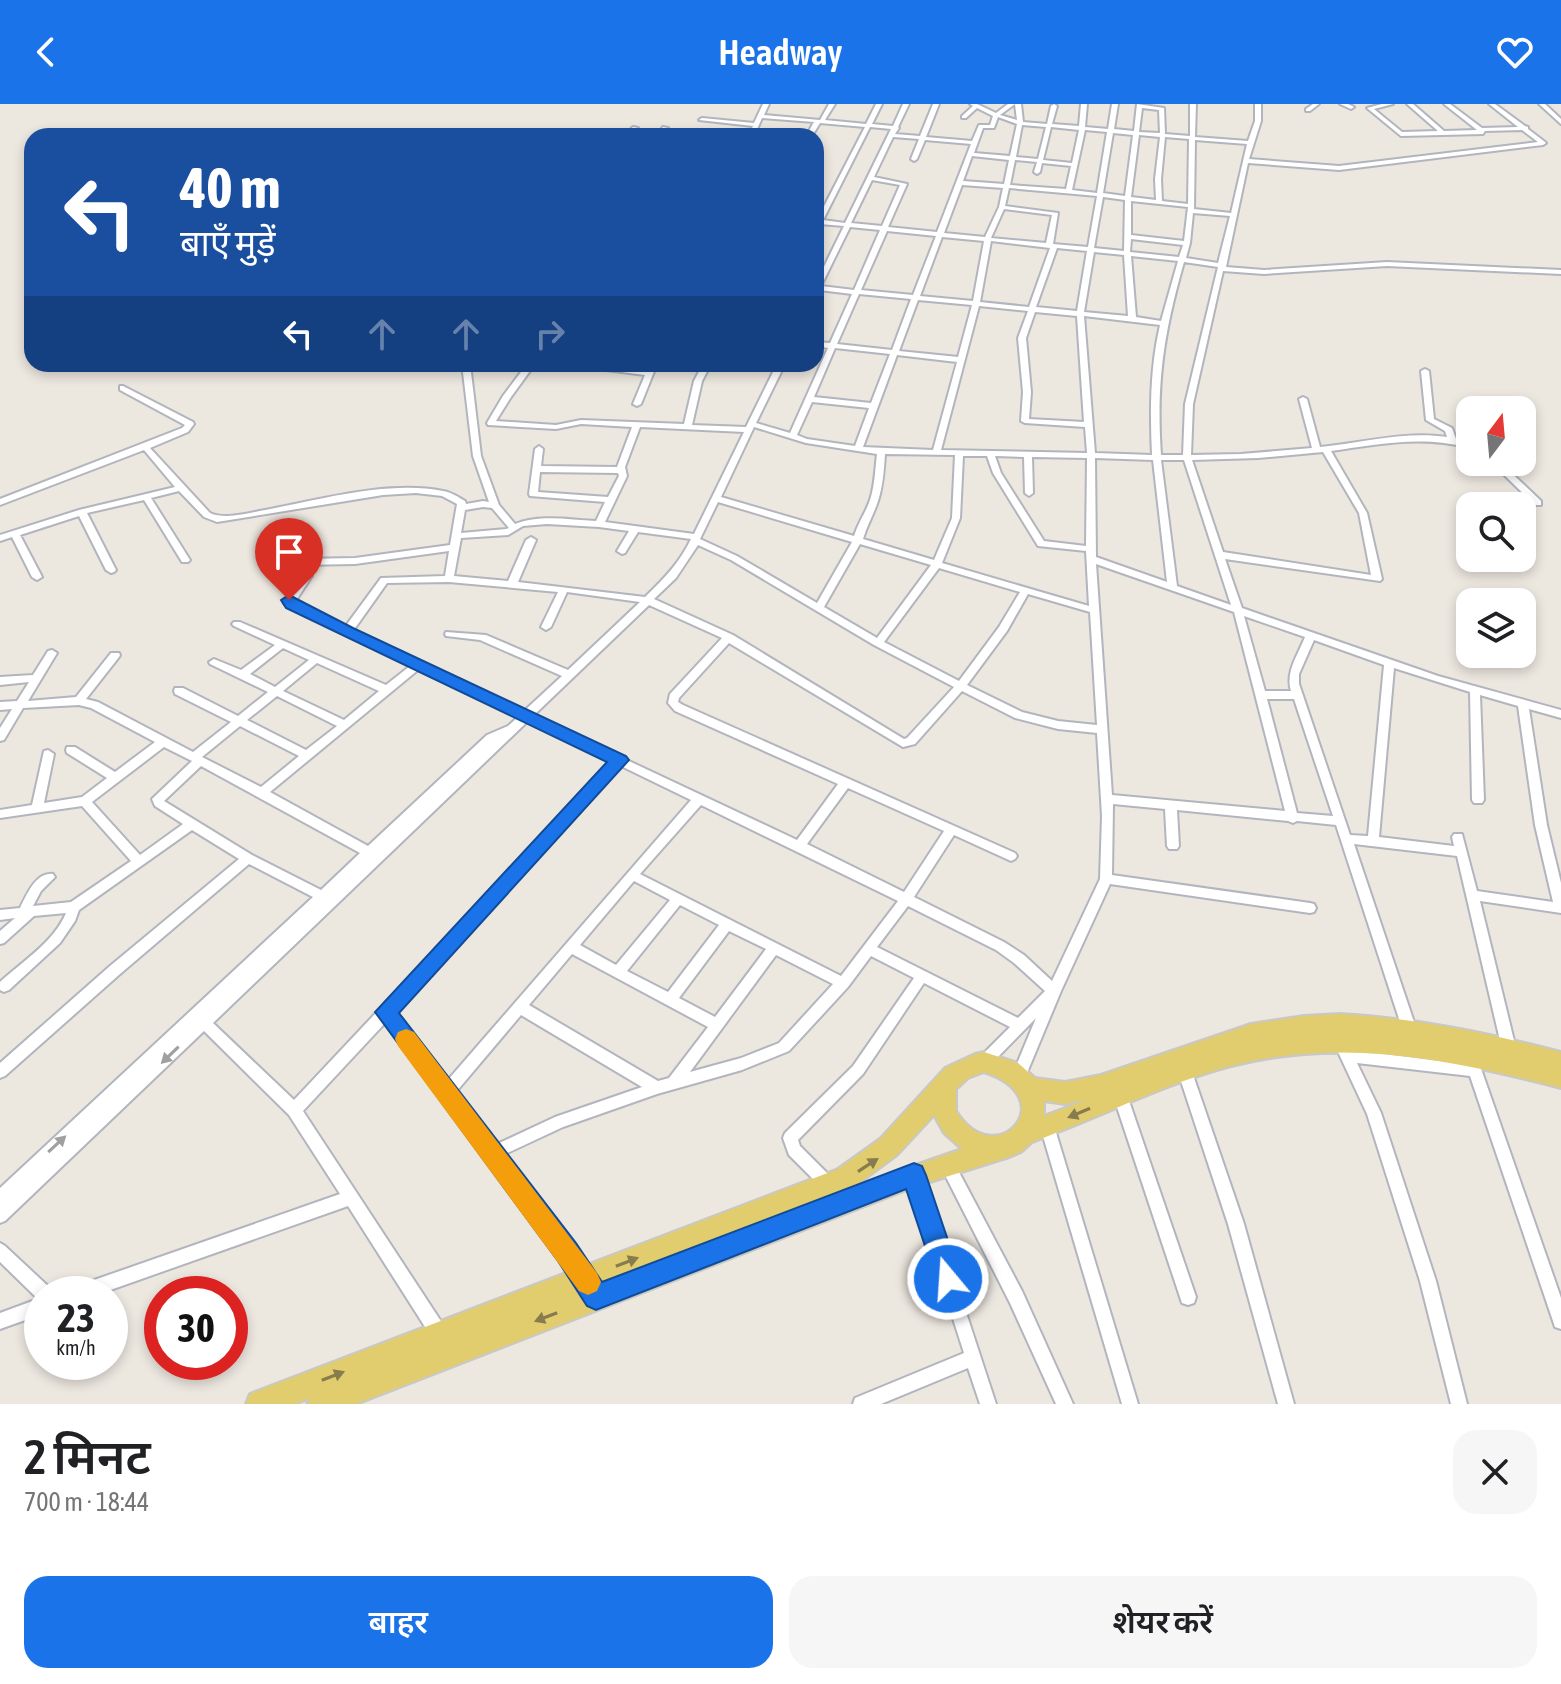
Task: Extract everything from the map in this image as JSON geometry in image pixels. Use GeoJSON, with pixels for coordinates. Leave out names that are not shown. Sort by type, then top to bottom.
{"type":"FeatureCollection","features":[{"type":"Feature","properties":{"kind":"main road"},"geometry":{"type":"LineString","coordinates":[[321,1404],[370,1395],[591,1287],[873,1163],[897,1142],[957,1071],[969,1065],[984,1062],[997,1064],[1024,1082],[1062,1093],[1085,1090],[1219,1042],[1269,1029],[1340,1042],[1419,1047],[1471,1055],[1561,1078]]}},
{"type":"Feature","properties":{"kind":"main road"},"geometry":{"type":"LineString","coordinates":[[947,1082],[943,1107],[957,1132],[984,1146],[999,1148],[1120,1095],[1230,1056],[1278,1045],[1340,1042],[1410,1031],[1471,1055],[1509,1049],[1561,1062]]}},
{"type":"Feature","properties":{"kind":"main road"},"geometry":{"type":"LineString","coordinates":[[1024,1082],[1035,1111],[1029,1134]]}},
{"type":"Feature","properties":{"kind":"main road"},"geometry":{"type":"LineString","coordinates":[[260,1404],[440,1335],[591,1287],[1029,1134]]}},
{"type":"Feature","properties":{"kind":"street"},"geometry":{"type":"LineString","coordinates":[[755,128],[766,104]]}},
{"type":"Feature","properties":{"kind":"street"},"geometry":{"type":"LineString","coordinates":[[815,128],[832,104]]}},
{"type":"Feature","properties":{"kind":"street"},"geometry":{"type":"LineString","coordinates":[[824,211],[879,104]]}},
{"type":"Feature","properties":{"kind":"street"},"geometry":{"type":"LineString","coordinates":[[824,273],[906,104]]}},
{"type":"Feature","properties":{"kind":"street"},"geometry":{"type":"LineString","coordinates":[[914,159],[936,104]]}},
{"type":"Feature","properties":{"kind":"street"},"geometry":{"type":"LineString","coordinates":[[986,111],[1003,104]]}},
{"type":"Feature","properties":{"kind":"street"},"geometry":{"type":"LineString","coordinates":[[858,448],[981,126],[992,127],[996,115],[1015,104],[1020,123],[1002,207],[988,238],[976,305],[936,453]]}},
{"type":"Feature","properties":{"kind":"street"},"geometry":{"type":"LineString","coordinates":[[1069,191],[1084,104]]}},
{"type":"Feature","properties":{"kind":"street"},"geometry":{"type":"LineString","coordinates":[[1024,1082],[1054,991],[1106,879],[1107,799],[1093,610],[1091,456],[1080,314],[1115,104]]}},
{"type":"Feature","properties":{"kind":"street"},"geometry":{"type":"LineString","coordinates":[[1173,588],[1156,456],[1156,373],[1165,324],[1187,243],[1193,104]]}},
{"type":"Feature","properties":{"kind":"street"},"geometry":{"type":"LineString","coordinates":[[1258,104],[1258,121],[1250,143],[1189,404],[1187,458],[1238,610],[1293,819]]}},
{"type":"Feature","properties":{"kind":"street"},"geometry":{"type":"LineString","coordinates":[[1308,110],[1316,104]]}},
{"type":"Feature","properties":{"kind":"street"},"geometry":{"type":"LineString","coordinates":[[1343,104],[1351,107]]}},
{"type":"Feature","properties":{"kind":"street"},"geometry":{"type":"LineString","coordinates":[[1390,104],[1370,108],[1401,134],[1483,134],[1447,104]]}},
{"type":"Feature","properties":{"kind":"street"},"geometry":{"type":"LineString","coordinates":[[1410,104],[1443,133]]}},
{"type":"Feature","properties":{"kind":"street"},"geometry":{"type":"LineString","coordinates":[[1247,161],[1339,168],[1543,143],[1492,104]]}},
{"type":"Feature","properties":{"kind":"street"},"geometry":{"type":"LineString","coordinates":[[1542,104],[1561,122]]}},
{"type":"Feature","properties":{"kind":"street"},"geometry":{"type":"LineString","coordinates":[[964,117],[974,105],[1020,123],[1250,143]]}},
{"type":"Feature","properties":{"kind":"street"},"geometry":{"type":"LineString","coordinates":[[1132,319],[1127,253],[1128,198],[1140,105],[1162,108],[1165,136],[1159,202]]}},
{"type":"Feature","properties":{"kind":"street"},"geometry":{"type":"LineString","coordinates":[[1037,172],[1054,106]]}},
{"type":"Feature","properties":{"kind":"street"},"geometry":{"type":"LineString","coordinates":[[1551,112],[1561,113]]}},
{"type":"Feature","properties":{"kind":"street"},"geometry":{"type":"LineString","coordinates":[[760,116],[868,126],[922,138],[975,143]]}},
{"type":"Feature","properties":{"kind":"street"},"geometry":{"type":"LineString","coordinates":[[702,120],[756,125]]}},
{"type":"Feature","properties":{"kind":"street"},"geometry":{"type":"LineString","coordinates":[[1480,130],[1526,128]]}},
{"type":"Feature","properties":{"kind":"street"},"geometry":{"type":"LineString","coordinates":[[970,154],[1074,165]]}},
{"type":"Feature","properties":{"kind":"street"},"geometry":{"type":"LineString","coordinates":[[824,364],[904,184],[871,178]]}},
{"type":"Feature","properties":{"kind":"street"},"geometry":{"type":"LineString","coordinates":[[961,183],[1069,191],[1235,215]]}},
{"type":"Feature","properties":{"kind":"street"},"geometry":{"type":"LineString","coordinates":[[1002,207],[1056,214],[1045,279],[1022,338],[1027,392],[1025,421],[1088,425]]}},
{"type":"Feature","properties":{"kind":"street"},"geometry":{"type":"LineString","coordinates":[[824,224],[1092,249],[1264,272],[1387,264],[1561,272]]}},
{"type":"Feature","properties":{"kind":"street"},"geometry":{"type":"LineString","coordinates":[[1129,237],[1187,243]]}},
{"type":"Feature","properties":{"kind":"street"},"geometry":{"type":"LineString","coordinates":[[824,289],[1165,324]]}},
{"type":"Feature","properties":{"kind":"street"},"geometry":{"type":"LineString","coordinates":[[824,345],[961,360]]}},
{"type":"Feature","properties":{"kind":"street"},"geometry":{"type":"LineString","coordinates":[[1425,371],[1430,420],[1449,430],[1452,439]]}},
{"type":"Feature","properties":{"kind":"street"},"geometry":{"type":"LineString","coordinates":[[467,372],[477,456],[495,506],[514,528]]}},
{"type":"Feature","properties":{"kind":"street"},"geometry":{"type":"LineString","coordinates":[[526,372],[491,423],[556,427],[581,422],[750,427],[881,451],[959,454],[1187,458],[1321,450],[1420,438],[1456,440]]}},
{"type":"Feature","properties":{"kind":"street"},"geometry":{"type":"LineString","coordinates":[[637,404],[650,372]]}},
{"type":"Feature","properties":{"kind":"street"},"geometry":{"type":"LineString","coordinates":[[687,427],[703,372]]}},
{"type":"Feature","properties":{"kind":"street"},"geometry":{"type":"LineString","coordinates":[[0,1216],[204,1023],[373,855],[673,576],[696,538],[777,372]]}},
{"type":"Feature","properties":{"kind":"street"},"geometry":{"type":"LineString","coordinates":[[792,437],[820,372]]}},
{"type":"Feature","properties":{"kind":"street"},"geometry":{"type":"LineString","coordinates":[[0,502],[145,447],[185,430],[190,424],[123,388]]}},
{"type":"Feature","properties":{"kind":"street"},"geometry":{"type":"LineString","coordinates":[[808,399],[873,406]]}},
{"type":"Feature","properties":{"kind":"street"},"geometry":{"type":"LineString","coordinates":[[1221,555],[1377,579],[1363,513],[1321,450],[1303,399]]}},
{"type":"Feature","properties":{"kind":"street"},"geometry":{"type":"LineString","coordinates":[[599,524],[623,476],[622,470],[637,425]]}},
{"type":"Feature","properties":{"kind":"street"},"geometry":{"type":"LineString","coordinates":[[145,447],[207,515],[217,519],[367,495],[431,490],[455,497],[462,503],[449,579]]}},
{"type":"Feature","properties":{"kind":"street"},"geometry":{"type":"LineString","coordinates":[[539,449],[533,494],[611,500]]}},
{"type":"Feature","properties":{"kind":"street"},"geometry":{"type":"LineString","coordinates":[[819,608],[858,539],[878,486],[881,451]]}},
{"type":"Feature","properties":{"kind":"street"},"geometry":{"type":"LineString","coordinates":[[878,643],[937,564],[956,518],[959,454]]}},
{"type":"Feature","properties":{"kind":"street"},"geometry":{"type":"LineString","coordinates":[[990,454],[997,473],[1041,544],[1091,554],[1173,588],[1389,663],[1561,714]]}},
{"type":"Feature","properties":{"kind":"street"},"geometry":{"type":"LineString","coordinates":[[1028,455],[1029,493]]}},
{"type":"Feature","properties":{"kind":"street"},"geometry":{"type":"LineString","coordinates":[[536,469],[622,470]]}},
{"type":"Feature","properties":{"kind":"street"},"geometry":{"type":"LineString","coordinates":[[1510,476],[1538,503]]}},
{"type":"Feature","properties":{"kind":"street"},"geometry":{"type":"LineString","coordinates":[[0,538],[82,512],[181,488]]}},
{"type":"Feature","properties":{"kind":"street"},"geometry":{"type":"LineString","coordinates":[[146,496],[185,560]]}},
{"type":"Feature","properties":{"kind":"street"},"geometry":{"type":"LineString","coordinates":[[716,498],[1093,610]]}},
{"type":"Feature","properties":{"kind":"street"},"geometry":{"type":"LineString","coordinates":[[461,508],[483,504],[495,506]]}},
{"type":"Feature","properties":{"kind":"street"},"geometry":{"type":"LineString","coordinates":[[82,512],[111,570]]}},
{"type":"Feature","properties":{"kind":"street"},"geometry":{"type":"LineString","coordinates":[[455,536],[508,532],[521,524],[547,521],[599,524],[696,538],[878,643],[1019,715],[1058,725],[1100,729]]}},
{"type":"Feature","properties":{"kind":"street"},"geometry":{"type":"LineString","coordinates":[[622,551],[635,529]]}},
{"type":"Feature","properties":{"kind":"street"},"geometry":{"type":"LineString","coordinates":[[15,533],[37,577]]}},
{"type":"Feature","properties":{"kind":"street"},"geometry":{"type":"LineString","coordinates":[[512,584],[531,540]]}},
{"type":"Feature","properties":{"kind":"street"},"geometry":{"type":"LineString","coordinates":[[300,562],[355,561],[452,548]]}},
{"type":"Feature","properties":{"kind":"street"},"geometry":{"type":"LineString","coordinates":[[307,576],[289,603],[799,846],[1000,946],[1054,991]]}},
{"type":"Feature","properties":{"kind":"street"},"geometry":{"type":"LineString","coordinates":[[347,632],[384,580],[449,579],[647,600],[729,637],[903,743],[911,741],[961,686],[1003,629],[1025,591]]}},
{"type":"Feature","properties":{"kind":"street"},"geometry":{"type":"LineString","coordinates":[[546,627],[564,589]]}},
{"type":"Feature","properties":{"kind":"street"},"geometry":{"type":"LineString","coordinates":[[237,624],[387,690]]}},
{"type":"Feature","properties":{"kind":"street"},"geometry":{"type":"LineString","coordinates":[[450,634],[482,637],[567,674]]}},
{"type":"Feature","properties":{"kind":"street"},"geometry":{"type":"LineString","coordinates":[[1311,636],[1294,674],[1296,695],[1410,1031]]}},
{"type":"Feature","properties":{"kind":"street"},"geometry":{"type":"LineString","coordinates":[[729,637],[674,697],[673,703],[1011,856]]}},
{"type":"Feature","properties":{"kind":"street"},"geometry":{"type":"LineString","coordinates":[[242,675],[282,644]]}},
{"type":"Feature","properties":{"kind":"street"},"geometry":{"type":"LineString","coordinates":[[0,737],[52,653]]}},
{"type":"Feature","properties":{"kind":"street"},"geometry":{"type":"LineString","coordinates":[[79,701],[115,655]]}},
{"type":"Feature","properties":{"kind":"street"},"geometry":{"type":"LineString","coordinates":[[316,659],[197,758],[158,799],[159,803],[248,858],[322,896]]}},
{"type":"Feature","properties":{"kind":"street"},"geometry":{"type":"LineString","coordinates":[[214,662],[345,725]]}},
{"type":"Feature","properties":{"kind":"street"},"geometry":{"type":"LineString","coordinates":[[1373,841],[1389,663]]}},
{"type":"Feature","properties":{"kind":"street"},"geometry":{"type":"LineString","coordinates":[[262,793],[419,664]]}},
{"type":"Feature","properties":{"kind":"street"},"geometry":{"type":"LineString","coordinates":[[0,681],[37,678]]}},
{"type":"Feature","properties":{"kind":"street"},"geometry":{"type":"LineString","coordinates":[[1475,690],[1478,800]]}},
{"type":"Feature","properties":{"kind":"street"},"geometry":{"type":"LineString","coordinates":[[179,691],[308,756]]}},
{"type":"Feature","properties":{"kind":"street"},"geometry":{"type":"LineString","coordinates":[[1260,695],[1296,695]]}},
{"type":"Feature","properties":{"kind":"street"},"geometry":{"type":"LineString","coordinates":[[0,706],[79,701],[94,705],[373,855]]}},
{"type":"Feature","properties":{"kind":"street"},"geometry":{"type":"LineString","coordinates":[[1472,895],[1561,908],[1541,825],[1523,704]]}},
{"type":"Feature","properties":{"kind":"street"},"geometry":{"type":"LineString","coordinates":[[0,814],[85,801],[164,741]]}},
{"type":"Feature","properties":{"kind":"street"},"geometry":{"type":"LineString","coordinates":[[71,750],[115,778]]}},
{"type":"Feature","properties":{"kind":"street"},"geometry":{"type":"LineString","coordinates":[[37,808],[48,754]]}},
{"type":"Feature","properties":{"kind":"street"},"geometry":{"type":"LineString","coordinates":[[294,1110],[620,760]]}},
{"type":"Feature","properties":{"kind":"street"},"geometry":{"type":"LineString","coordinates":[[799,846],[845,783]]}},
{"type":"Feature","properties":{"kind":"street"},"geometry":{"type":"LineString","coordinates":[[447,1092],[699,799]]}},
{"type":"Feature","properties":{"kind":"street"},"geometry":{"type":"LineString","coordinates":[[1107,799],[1293,819],[1340,821]]}},
{"type":"Feature","properties":{"kind":"street"},"geometry":{"type":"LineString","coordinates":[[85,801],[139,862]]}},
{"type":"Feature","properties":{"kind":"street"},"geometry":{"type":"LineString","coordinates":[[1171,806],[1173,846]]}},
{"type":"Feature","properties":{"kind":"street"},"geometry":{"type":"LineString","coordinates":[[0,915],[74,907],[192,824]]}},
{"type":"Feature","properties":{"kind":"street"},"geometry":{"type":"LineString","coordinates":[[493,1153],[560,1122],[657,1088],[742,1064],[784,1047],[843,983],[906,899],[951,830]]}},
{"type":"Feature","properties":{"kind":"street"},"geometry":{"type":"LineString","coordinates":[[1458,837],[1509,1049]]}},
{"type":"Feature","properties":{"kind":"street"},"geometry":{"type":"LineString","coordinates":[[1346,839],[1462,852]]}},
{"type":"Feature","properties":{"kind":"street"},"geometry":{"type":"LineString","coordinates":[[0,1198],[322,896],[373,855]]}},
{"type":"Feature","properties":{"kind":"street"},"geometry":{"type":"LineString","coordinates":[[0,1072],[104,979],[248,858]]}},
{"type":"Feature","properties":{"kind":"street"},"geometry":{"type":"LineString","coordinates":[[632,875],[843,983]]}},
{"type":"Feature","properties":{"kind":"street"},"geometry":{"type":"LineString","coordinates":[[0,939],[27,913],[37,888],[49,877]]}},
{"type":"Feature","properties":{"kind":"street"},"geometry":{"type":"LineString","coordinates":[[1106,879],[1310,908]]}},
{"type":"Feature","properties":{"kind":"street"},"geometry":{"type":"LineString","coordinates":[[618,972],[678,899]]}},
{"type":"Feature","properties":{"kind":"street"},"geometry":{"type":"LineString","coordinates":[[4,986],[63,931],[73,919],[74,907]]}},
{"type":"Feature","properties":{"kind":"street"},"geometry":{"type":"LineString","coordinates":[[670,1000],[727,924]]}},
{"type":"Feature","properties":{"kind":"street"},"geometry":{"type":"LineString","coordinates":[[571,947],[717,1025]]}},
{"type":"Feature","properties":{"kind":"street"},"geometry":{"type":"LineString","coordinates":[[673,1084],[774,948]]}},
{"type":"Feature","properties":{"kind":"street"},"geometry":{"type":"LineString","coordinates":[[869,949],[1019,1025]]}},
{"type":"Feature","properties":{"kind":"street"},"geometry":{"type":"LineString","coordinates":[[829,1184],[794,1150],[790,1138],[858,1070],[922,976]]}},
{"type":"Feature","properties":{"kind":"street"},"geometry":{"type":"LineString","coordinates":[[984,1062],[1054,991]]}},
{"type":"Feature","properties":{"kind":"street"},"geometry":{"type":"LineString","coordinates":[[520,1007],[657,1088]]}},
{"type":"Feature","properties":{"kind":"street"},"geometry":{"type":"LineString","coordinates":[[386,1012],[591,1287]]}},
{"type":"Feature","properties":{"kind":"street"},"geometry":{"type":"LineString","coordinates":[[204,1023],[294,1110],[440,1335]]}},
{"type":"Feature","properties":{"kind":"street"},"geometry":{"type":"LineString","coordinates":[[1340,1042],[1374,1113],[1424,1267],[1459,1404]]}},
{"type":"Feature","properties":{"kind":"street"},"geometry":{"type":"LineString","coordinates":[[1471,1055],[1561,1321]]}},
{"type":"Feature","properties":{"kind":"street"},"geometry":{"type":"LineString","coordinates":[[1185,1072],[1236,1224],[1286,1404]]}},
{"type":"Feature","properties":{"kind":"street"},"geometry":{"type":"LineString","coordinates":[[1120,1095],[1188,1297]]}},
{"type":"Feature","properties":{"kind":"street"},"geometry":{"type":"LineString","coordinates":[[1029,1134],[1130,1404]]}},
{"type":"Feature","properties":{"kind":"street"},"geometry":{"type":"LineString","coordinates":[[946,1163],[1016,1297],[1065,1404]]}},
{"type":"Feature","properties":{"kind":"street"},"geometry":{"type":"LineString","coordinates":[[914,1175],[988,1404]]}},
{"type":"Feature","properties":{"kind":"street"},"geometry":{"type":"LineString","coordinates":[[128,1276],[352,1197]]}},
{"type":"Feature","properties":{"kind":"street"},"geometry":{"type":"LineString","coordinates":[[0,1251],[26,1276]]}},
{"type":"Feature","properties":{"kind":"street"},"geometry":{"type":"LineString","coordinates":[[0,1321],[24,1312]]}},
{"type":"Feature","properties":{"kind":"street"},"geometry":{"type":"LineString","coordinates":[[861,1404],[974,1357]]}},
{"type":"Feature","properties":{"kind":"slow traffic"},"geometry":{"type":"LineString","coordinates":[[406,1039],[588,1282]]}},
{"type":"Feature","properties":{"kind":"route"},"geometry":{"type":"LineString","coordinates":[[289,600],[289,603],[347,632],[620,760],[386,1012],[586,1277],[596,1297],[914,1175],[948,1279]]}}]}
